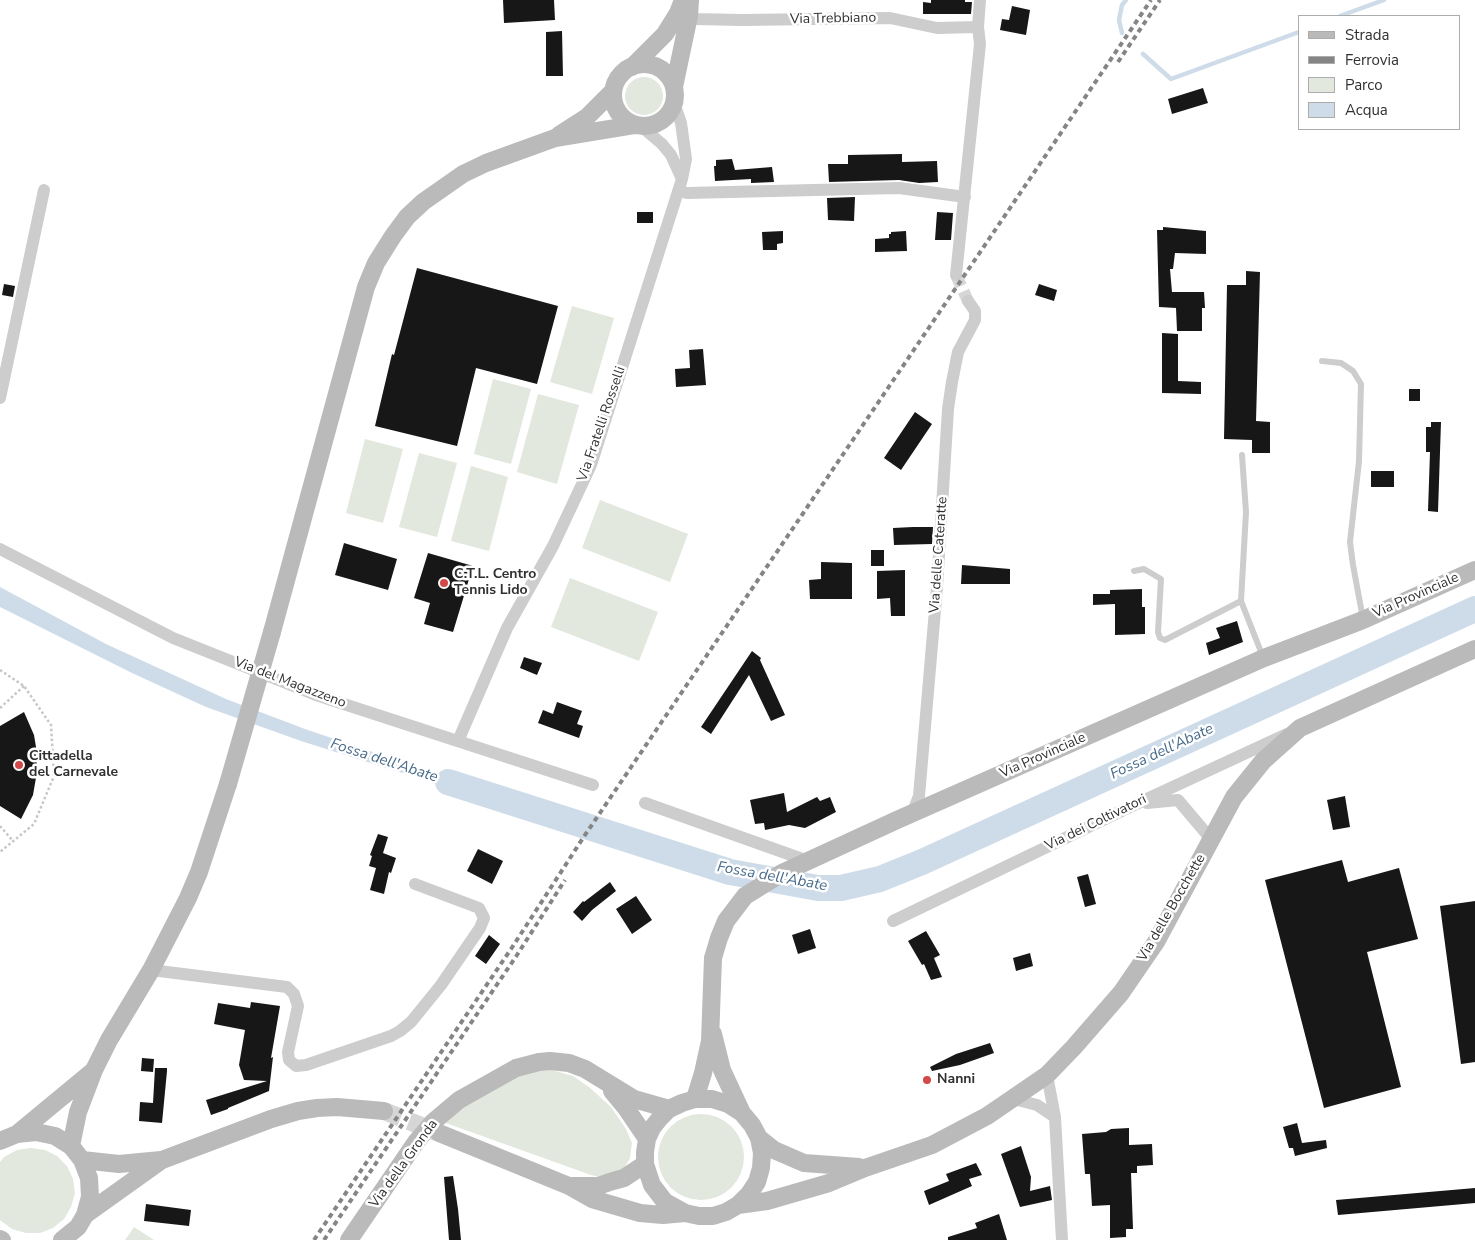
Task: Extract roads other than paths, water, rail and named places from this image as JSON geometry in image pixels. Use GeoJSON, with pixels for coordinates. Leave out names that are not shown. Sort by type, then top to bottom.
{"type":"FeatureCollection","features":[{"type":"Feature","properties":{"kind":"street"},"geometry":{"type":"LineString","coordinates":[[956,274],[980,44],[978,27],[980,0]]}},
{"type":"Feature","properties":{"kind":"street"},"geometry":{"type":"LineString","coordinates":[[687,5],[678,12],[665,34],[632,67],[622,73],[616,81],[613,91],[613,102],[617,112],[624,120],[638,126],[662,144],[671,155],[680,185],[687,193],[900,188],[965,197]]}},
{"type":"Feature","properties":{"kind":"street","name":"Via Trebbiano"},"geometry":{"type":"LineString","coordinates":[[687,5],[694,19],[890,18],[937,28],[978,27]]}},
{"type":"Feature","properties":{"kind":"street","name":"Via Fratelli Rosselli"},"geometry":{"type":"LineString","coordinates":[[458,741],[507,628],[553,546],[591,464],[680,185],[686,159],[681,124],[674,95],[687,5]]}},
{"type":"Feature","properties":{"kind":"street"},"geometry":{"type":"LineString","coordinates":[[71,1146],[78,1112],[94,1070],[109,1040],[151,970],[199,872],[228,784],[272,632],[366,287],[376,263],[407,217],[423,202],[463,174],[486,163],[555,138],[638,126],[651,126],[666,118],[674,95],[665,74],[652,66],[642,64],[632,67]]}},
{"type":"Feature","properties":{"kind":"street"},"geometry":{"type":"LineString","coordinates":[[555,138],[587,117],[613,91]]}},
{"type":"Feature","properties":{"kind":"street"},"geometry":{"type":"LineString","coordinates":[[0,398],[44,190]]}},
{"type":"Feature","properties":{"kind":"street","name":"Via delle Cateratte"},"geometry":{"type":"LineString","coordinates":[[912,814],[918,796],[937,597],[948,410],[958,352],[975,320],[975,310],[968,301]]}},
{"type":"Feature","properties":{"kind":"street","name":"Via del Magazzeno"},"geometry":{"type":"LineString","coordinates":[[0,549],[173,638],[316,695],[593,785]]}},
{"type":"Feature","properties":{"kind":"street","name":"Via Provinciale"},"geometry":{"type":"LineString","coordinates":[[695,1099],[703,1073],[712,1028],[713,958],[726,921],[745,896],[782,872],[1264,658],[1363,620],[1475,570]]}},
{"type":"Feature","properties":{"kind":"street","name":"Via delle Bocchette"},"geometry":{"type":"LineString","coordinates":[[738,1205],[767,1201],[829,1182],[932,1144],[988,1116],[1048,1075],[1121,993],[1156,942],[1234,797],[1263,761],[1300,728],[1475,649]]}},
{"type":"Feature","properties":{"kind":"street","name":"Via dei Coltivatori"},"geometry":{"type":"LineString","coordinates":[[893,921],[1134,805],[1300,728]]}},
{"type":"Feature","properties":{"kind":"street"},"geometry":{"type":"LineString","coordinates":[[1134,805],[1178,800],[1211,839]]}},
{"type":"Feature","properties":{"kind":"street"},"geometry":{"type":"LineString","coordinates":[[645,803],[808,861]]}},
{"type":"Feature","properties":{"kind":"street"},"geometry":{"type":"LineString","coordinates":[[151,970],[288,987],[294,994],[298,1006],[288,1052],[289,1060],[296,1066],[306,1066],[391,1036],[400,1031],[411,1022],[441,985],[480,928],[484,918],[479,908],[415,884]]}},
{"type":"Feature","properties":{"kind":"street","name":"Via Provinciale"},"geometry":{"type":"LineString","coordinates":[[712,1028],[722,1070],[742,1113]]}},
{"type":"Feature","properties":{"kind":"street","name":"Via della Gronda"},"geometry":{"type":"LineString","coordinates":[[349,1240],[426,1130],[440,1115],[459,1100],[516,1068],[539,1062],[569,1063],[585,1069],[634,1100],[669,1109]]}},
{"type":"Feature","properties":{"kind":"street"},"geometry":{"type":"LineString","coordinates":[[17,1134],[94,1070]]}},
{"type":"Feature","properties":{"kind":"street"},"geometry":{"type":"LineString","coordinates":[[1048,1075],[1055,1117],[1062,1240]]}},
{"type":"Feature","properties":{"kind":"street","name":"Via della Gronda"},"geometry":{"type":"LineString","coordinates":[[604,1081],[648,1139]]}},
{"type":"Feature","properties":{"kind":"street"},"geometry":{"type":"LineString","coordinates":[[439,1133],[568,1186],[592,1199],[640,1213],[664,1215],[685,1213],[713,1216],[726,1212],[738,1205],[757,1182],[761,1168],[762,1153],[759,1138],[752,1125],[742,1113],[728,1104],[712,1099],[695,1099],[682,1103],[669,1109],[652,1128],[645,1152],[645,1164],[652,1185],[666,1202],[685,1213]]}},
{"type":"Feature","properties":{"kind":"street"},"geometry":{"type":"LineString","coordinates":[[1014,1099],[1036,1105],[1055,1117]]}},
{"type":"Feature","properties":{"kind":"street"},"geometry":{"type":"LineString","coordinates":[[85,1215],[162,1160],[271,1119],[298,1111],[336,1107],[384,1110]]}},
{"type":"Feature","properties":{"kind":"street"},"geometry":{"type":"LineString","coordinates":[[0,1141],[17,1134],[36,1132],[55,1136],[71,1146],[82,1160],[89,1178],[90,1197],[85,1215],[78,1227],[62,1240]]}},
{"type":"Feature","properties":{"kind":"street","name":"Via delle Bocchette"},"geometry":{"type":"LineString","coordinates":[[759,1138],[774,1150],[804,1164],[865,1168]]}},
{"type":"Feature","properties":{"kind":"street"},"geometry":{"type":"LineString","coordinates":[[82,1160],[119,1164],[162,1160]]}},
{"type":"Feature","properties":{"kind":"street"},"geometry":{"type":"LineString","coordinates":[[568,1186],[598,1186],[624,1178],[645,1164]]}},
{"type":"Feature","properties":{"kind":"lane"},"geometry":{"type":"LineString","coordinates":[[1322,361],[1341,363],[1353,371],[1361,384],[1358,461],[1350,542],[1352,565],[1363,620]]}},
{"type":"Feature","properties":{"kind":"lane"},"geometry":{"type":"LineString","coordinates":[[1242,455],[1246,512],[1241,601],[1264,658]]}},
{"type":"Feature","properties":{"kind":"lane"},"geometry":{"type":"LineString","coordinates":[[1134,571],[1144,569],[1161,579],[1158,632],[1160,638],[1165,640],[1241,601]]}},
{"type":"Feature","properties":{"kind":"water"},"geometry":{"type":"Polygon","coordinates":[[[0,587],[106,644],[226,699],[305,729],[402,762],[481,793],[399,772],[301,741],[206,707],[132,673],[0,607],[0,587]]]}},
{"type":"Feature","properties":{"kind":"waterway"},"geometry":{"type":"LineString","coordinates":[[1122,33],[1119,20],[1122,5],[1126,0]]}},
{"type":"Feature","properties":{"kind":"waterway"},"geometry":{"type":"LineString","coordinates":[[1343,15],[1384,0]]}},
{"type":"Feature","properties":{"kind":"waterway"},"geometry":{"type":"LineString","coordinates":[[1143,54],[1171,79],[1298,32]]}},
{"type":"Feature","properties":{"kind":"waterway","name":"Fossa dell'Abate"},"geometry":{"type":"LineString","coordinates":[[448,782],[730,872],[818,888],[841,888],[880,879],[922,862],[1475,609]]}},
{"type":"Feature","properties":{"kind":"tunnel"},"geometry":{"type":"LineString","coordinates":[[956,275],[968,301]]}},
{"type":"Feature","properties":{"kind":"tunnel"},"geometry":{"type":"LineString","coordinates":[[384,1111],[439,1133]]}},
{"type":"Feature","properties":{"kind":"railway"},"geometry":{"type":"LineString","coordinates":[[314,1240],[513,946],[583,838],[1151,0]]}},
{"type":"Feature","properties":{"kind":"railway"},"geometry":{"type":"LineString","coordinates":[[1118,62],[1160,0]]}},
{"type":"Feature","properties":{"kind":"railway"},"geometry":{"type":"LineString","coordinates":[[324,1240],[517,955],[565,880]]}},
{"type":"Feature","properties":{"kind":"place","name":"C.T.L. Centro Tennis Lido"},"geometry":{"type":"Point","coordinates":[444,583]}},
{"type":"Feature","properties":{"kind":"place","name":"Cittadella del Carnevale"},"geometry":{"type":"Point","coordinates":[19,765]}},
{"type":"Feature","properties":{"kind":"place","name":"Nanni"},"geometry":{"type":"Point","coordinates":[927,1080]}}]}
